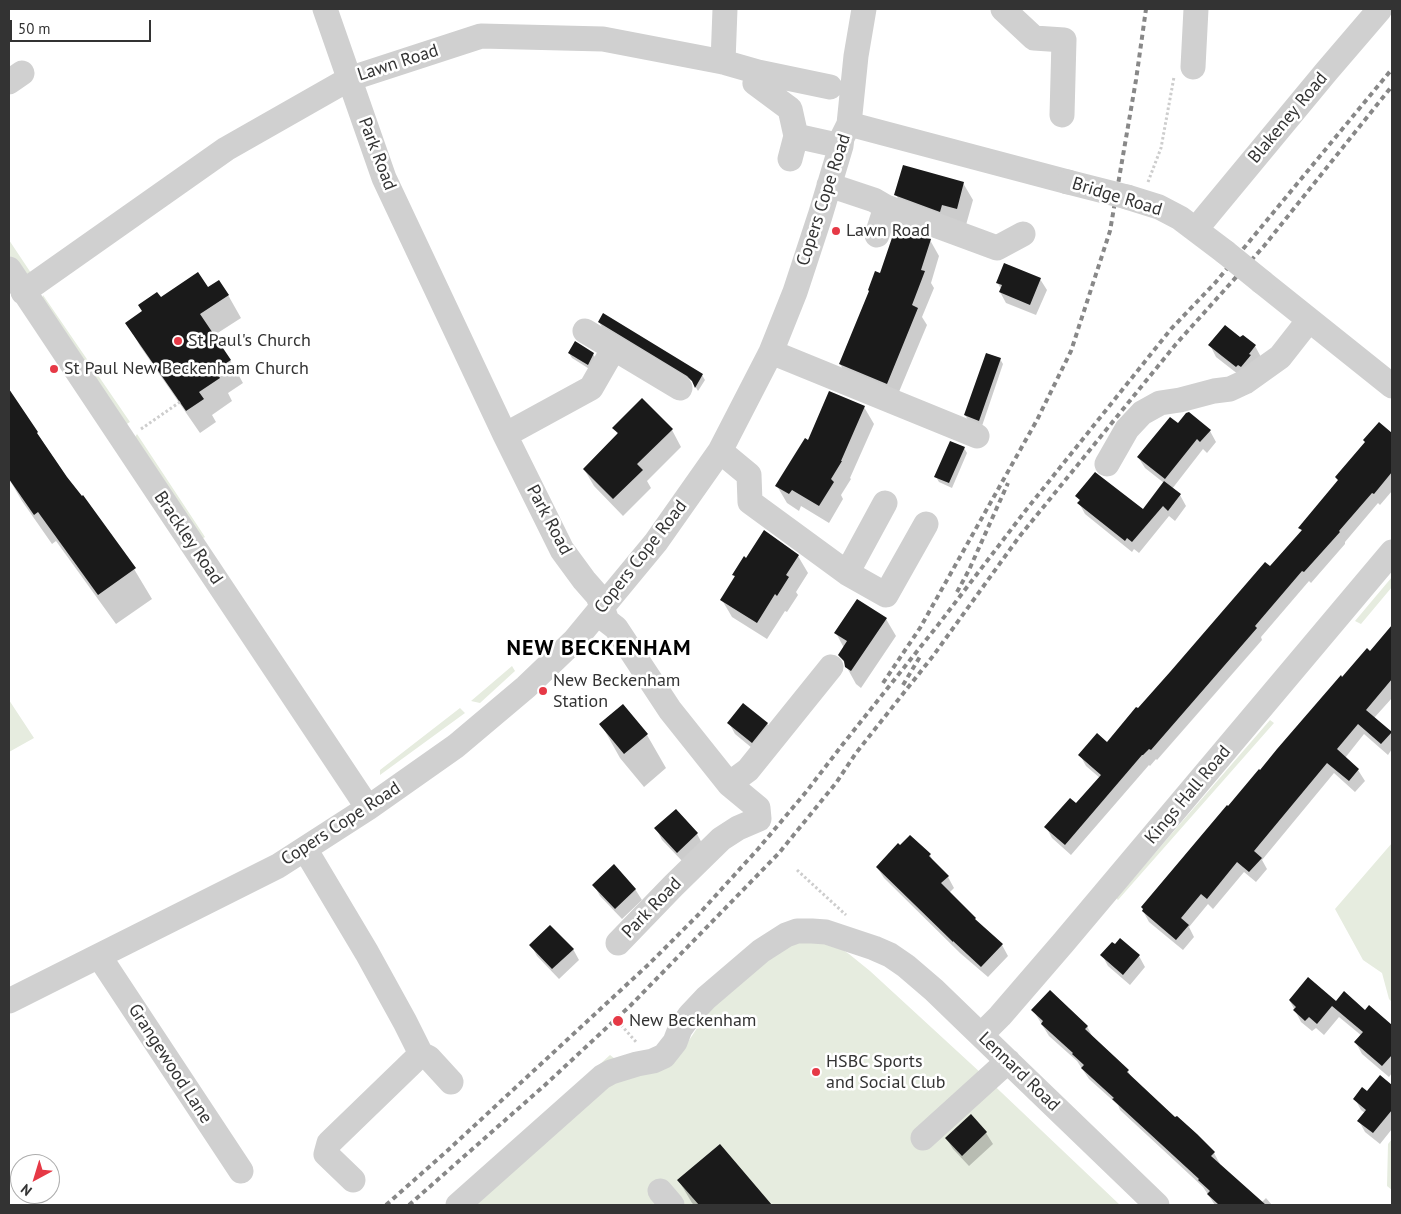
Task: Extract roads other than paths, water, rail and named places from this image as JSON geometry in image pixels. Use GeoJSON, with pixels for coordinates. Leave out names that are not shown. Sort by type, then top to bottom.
{"type":"FeatureCollection","features":[{"type":"Feature","properties":{"kind":"street","name":"Park Road"},"geometry":{"type":"LineString","coordinates":[[324,9],[384,178],[505,435],[562,550],[598,596],[607,621],[616,628],[670,710],[729,784],[758,808],[759,819],[738,828],[721,839],[618,943]]}},
{"type":"Feature","properties":{"kind":"street"},"geometry":{"type":"LineString","coordinates":[[723,62],[725,9]]}},
{"type":"Feature","properties":{"kind":"street","name":"Copers Cope Road"},"geometry":{"type":"LineString","coordinates":[[9,1001],[278,866],[305,849],[368,808],[456,746],[526,688],[575,640],[656,542],[720,451],[771,352],[795,292],[845,135],[864,9]]}},
{"type":"Feature","properties":{"kind":"street"},"geometry":{"type":"LineString","coordinates":[[1003,9],[1034,38],[1064,40],[1062,115]]}},
{"type":"Feature","properties":{"kind":"street"},"geometry":{"type":"LineString","coordinates":[[1193,67],[1196,9]]}},
{"type":"Feature","properties":{"kind":"street","name":"Blakeney Road"},"geometry":{"type":"LineString","coordinates":[[1196,229],[1380,9]]}},
{"type":"Feature","properties":{"kind":"street","name":"Lawn Road"},"geometry":{"type":"LineString","coordinates":[[23,292],[226,149],[349,79],[481,36],[603,39],[723,62],[758,72],[830,87]]}},
{"type":"Feature","properties":{"kind":"street","name":"Bridge Road"},"geometry":{"type":"LineString","coordinates":[[758,72],[756,83],[790,109],[793,148],[845,135],[1068,182],[1134,199],[1166,210],[1196,229],[1392,386]]}},
{"type":"Feature","properties":{"kind":"street"},"geometry":{"type":"LineString","coordinates":[[829,185],[874,200],[886,207],[997,248],[1023,234]]}},
{"type":"Feature","properties":{"kind":"street"},"geometry":{"type":"LineString","coordinates":[[877,235],[886,207]]}},
{"type":"Feature","properties":{"kind":"street","name":"Brackley Road"},"geometry":{"type":"LineString","coordinates":[[9,269],[368,808]]}},
{"type":"Feature","properties":{"kind":"street"},"geometry":{"type":"LineString","coordinates":[[1107,464],[1127,429],[1142,413],[1160,403],[1230,389],[1245,382],[1280,357],[1309,320]]}},
{"type":"Feature","properties":{"kind":"street"},"geometry":{"type":"LineString","coordinates":[[585,331],[680,388]]}},
{"type":"Feature","properties":{"kind":"street"},"geometry":{"type":"LineString","coordinates":[[505,435],[591,388],[614,348]]}},
{"type":"Feature","properties":{"kind":"street"},"geometry":{"type":"LineString","coordinates":[[771,352],[977,436]]}},
{"type":"Feature","properties":{"kind":"street"},"geometry":{"type":"LineString","coordinates":[[720,451],[748,475],[750,502],[847,573],[886,595],[926,524]]}},
{"type":"Feature","properties":{"kind":"street"},"geometry":{"type":"LineString","coordinates":[[847,573],[885,503]]}},
{"type":"Feature","properties":{"kind":"street","name":"Kings Hall Road"},"geometry":{"type":"LineString","coordinates":[[981,1035],[1000,1016],[1063,943],[1392,552]]}},
{"type":"Feature","properties":{"kind":"street"},"geometry":{"type":"LineString","coordinates":[[729,784],[748,770],[831,667]]}},
{"type":"Feature","properties":{"kind":"street"},"geometry":{"type":"LineString","coordinates":[[305,849],[367,953],[421,1054],[429,1058],[451,1082]]}},
{"type":"Feature","properties":{"kind":"street","name":"Lennard Road"},"geometry":{"type":"LineString","coordinates":[[458,1205],[588,1090],[611,1072],[653,1061],[664,1056],[675,1042],[690,1015],[706,998],[761,951],[786,935],[797,931],[826,932],[874,948],[890,955],[906,966],[934,990],[1157,1205]]}},
{"type":"Feature","properties":{"kind":"street","name":"Grangewood Lane"},"geometry":{"type":"LineString","coordinates":[[99,956],[241,1171]]}},
{"type":"Feature","properties":{"kind":"street"},"geometry":{"type":"LineString","coordinates":[[354,1180],[326,1154],[329,1143],[421,1054]]}},
{"type":"Feature","properties":{"kind":"street"},"geometry":{"type":"LineString","coordinates":[[923,1138],[1008,1061]]}},
{"type":"Feature","properties":{"kind":"railway"},"geometry":{"type":"LineString","coordinates":[[883,683],[920,628],[1037,420],[1071,351],[1110,231],[1146,9]]}},
{"type":"Feature","properties":{"kind":"railway"},"geometry":{"type":"LineString","coordinates":[[386,1205],[649,964],[698,915],[758,849],[806,792],[1026,510],[1171,329],[1215,283],[1392,69]]}},
{"type":"Feature","properties":{"kind":"railway"},"geometry":{"type":"LineString","coordinates":[[409,1205],[545,1085],[631,1005],[779,853],[836,783],[856,753],[933,656],[1019,537],[1176,344],[1264,246],[1392,86]]}},
{"type":"Feature","properties":{"kind":"railway"},"geometry":{"type":"LineString","coordinates":[[957,592],[969,570],[1008,483]]}},
{"type":"Feature","properties":{"kind":"railway"},"geometry":{"type":"LineString","coordinates":[[903,685],[921,655]]}},
{"type":"Feature","properties":{"kind":"place","name":"Lawn Road"},"geometry":{"type":"Point","coordinates":[836,231]}},
{"type":"Feature","properties":{"kind":"place","name":"St Paul's Church"},"geometry":{"type":"Point","coordinates":[178,341]}},
{"type":"Feature","properties":{"kind":"place","name":"St Paul New Beckenham Church"},"geometry":{"type":"Point","coordinates":[54,369]}},
{"type":"Feature","properties":{"kind":"place","name":"New Beckenham Station"},"geometry":{"type":"Point","coordinates":[543,691]}},
{"type":"Feature","properties":{"kind":"place","name":"New Beckenham"},"geometry":{"type":"Point","coordinates":[618,1021]}},
{"type":"Feature","properties":{"kind":"place","name":"HSBC Sports and Social Club"},"geometry":{"type":"Point","coordinates":[816,1072]}},
{"type":"Feature","properties":{"kind":"district","name":"NEW BECKENHAM"},"geometry":{"type":"Point","coordinates":[599,649]}}]}
